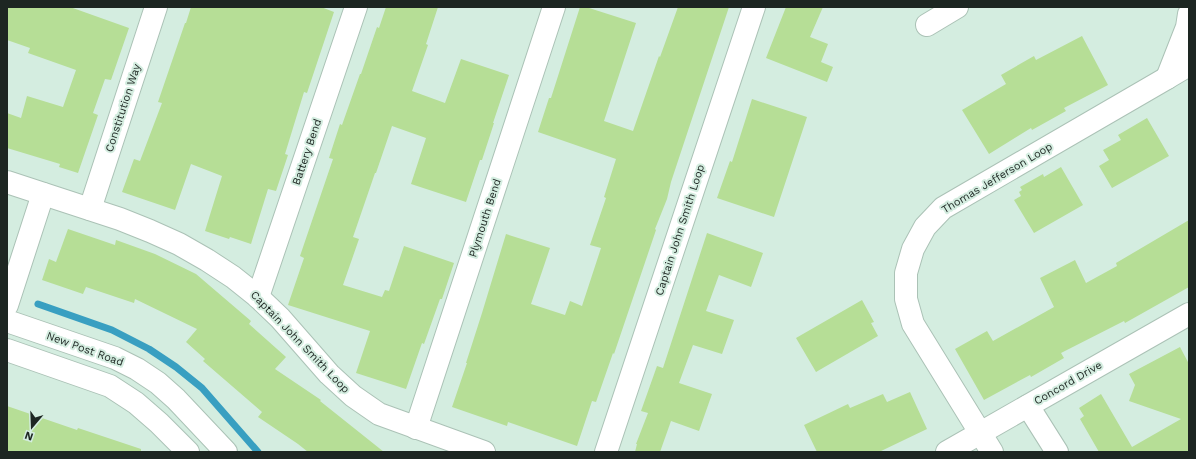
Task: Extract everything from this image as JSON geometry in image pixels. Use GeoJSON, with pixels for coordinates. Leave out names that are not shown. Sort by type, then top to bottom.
{"type":"FeatureCollection","features":[{"type":"Feature","properties":{"kind":"street","name":"Constitution Way"},"geometry":{"type":"LineString","coordinates":[[90,209],[156,7]]}},
{"type":"Feature","properties":{"kind":"street","name":"Battery Bend"},"geometry":{"type":"LineString","coordinates":[[258,297],[356,7]]}},
{"type":"Feature","properties":{"kind":"street","name":"Plymouth Bend"},"geometry":{"type":"LineString","coordinates":[[416,428],[554,7]]}},
{"type":"Feature","properties":{"kind":"street","name":"Captain John Smith Loop"},"geometry":{"type":"LineString","coordinates":[[606,452],[754,7]]}},
{"type":"Feature","properties":{"kind":"street"},"geometry":{"type":"LineString","coordinates":[[927,25],[957,7]]}},
{"type":"Feature","properties":{"kind":"street"},"geometry":{"type":"LineString","coordinates":[[1167,78],[1187,27],[1189,14]]}},
{"type":"Feature","properties":{"kind":"street","name":"Thomas Jefferson Loop"},"geometry":{"type":"LineString","coordinates":[[992,452],[913,324],[906,299],[906,273],[913,249],[925,226],[943,208],[1189,65]]}},
{"type":"Feature","properties":{"kind":"street","name":"Captain John Smith Loop"},"geometry":{"type":"LineString","coordinates":[[7,182],[135,225],[179,244],[227,273],[258,297],[280,318],[329,374],[353,396],[379,414],[484,452]]}},
{"type":"Feature","properties":{"kind":"street"},"geometry":{"type":"LineString","coordinates":[[7,304],[42,194]]}},
{"type":"Feature","properties":{"kind":"street","name":"Concord Drive"},"geometry":{"type":"LineString","coordinates":[[947,452],[1189,314]]}},
{"type":"Feature","properties":{"kind":"street","name":"New Post Road"},"geometry":{"type":"LineString","coordinates":[[7,321],[115,358],[137,369],[158,383],[226,452]]}},
{"type":"Feature","properties":{"kind":"street"},"geometry":{"type":"LineString","coordinates":[[7,350],[110,386],[136,403],[159,423],[179,449],[197,421]]}},
{"type":"Feature","properties":{"kind":"street"},"geometry":{"type":"LineString","coordinates":[[1028,406],[1057,452]]}},
{"type":"Feature","properties":{"kind":"building"},"geometry":{"type":"Polygon","coordinates":[[[7,7],[70,7],[129,28],[111,80],[105,79],[93,113],[98,115],[78,173],[59,167],[60,164],[7,148],[7,113],[21,118],[27,96],[63,107],[76,70],[28,53],[30,48],[7,40],[7,7]]]}},
{"type":"Feature","properties":{"kind":"building"},"geometry":{"type":"Polygon","coordinates":[[[191,7],[321,7],[334,12],[307,93],[304,92],[285,154],[288,155],[276,191],[268,189],[251,244],[205,231],[222,176],[191,164],[175,210],[122,192],[134,159],[140,161],[162,103],[158,102],[191,7]]]}},
{"type":"Feature","properties":{"kind":"building"},"geometry":{"type":"Polygon","coordinates":[[[386,7],[438,7],[426,44],[428,45],[412,91],[445,103],[461,59],[509,75],[482,160],[480,160],[466,202],[411,184],[426,138],[392,126],[353,237],[359,239],[343,285],[382,297],[385,290],[389,291],[404,246],[454,263],[442,299],[440,299],[424,344],[422,343],[406,389],[356,373],[370,331],[288,305],[304,258],[300,256],[333,159],[329,158],[340,124],[342,125],[377,27],[379,28],[386,7]]]}},
{"type":"Feature","properties":{"kind":"building"},"geometry":{"type":"Polygon","coordinates":[[[580,7],[586,7],[636,23],[604,121],[633,131],[678,7],[729,7],[671,182],[667,199],[655,229],[656,230],[614,354],[613,353],[596,402],[592,401],[577,446],[508,422],[507,426],[452,407],[467,363],[506,234],[550,248],[531,304],[565,315],[570,301],[582,306],[601,248],[590,245],[606,198],[604,197],[616,159],[538,132],[549,98],[551,98],[580,7]]]}},
{"type":"Feature","properties":{"kind":"building"},"geometry":{"type":"Polygon","coordinates":[[[786,7],[823,7],[810,37],[828,44],[821,62],[833,67],[827,82],[766,58],[786,7]]]}},
{"type":"Feature","properties":{"kind":"building"},"geometry":{"type":"Polygon","coordinates":[[[1082,36],[1108,85],[1064,108],[1066,111],[1032,130],[1031,128],[989,154],[962,110],[1006,84],[1001,75],[1034,56],[1036,60],[1082,36]]]}},
{"type":"Feature","properties":{"kind":"building"},"geometry":{"type":"Polygon","coordinates":[[[752,99],[807,117],[774,217],[717,198],[730,161],[732,162],[752,99]]]}},
{"type":"Feature","properties":{"kind":"building"},"geometry":{"type":"Polygon","coordinates":[[[1147,118],[1169,156],[1112,188],[1099,166],[1109,160],[1103,150],[1121,140],[1118,135],[1147,118]]]}},
{"type":"Feature","properties":{"kind":"building"},"geometry":{"type":"Polygon","coordinates":[[[1061,167],[1083,205],[1034,233],[1014,200],[1021,196],[1019,192],[1022,190],[1020,187],[1043,174],[1044,177],[1061,167]]]}},
{"type":"Feature","properties":{"kind":"building"},"geometry":{"type":"Polygon","coordinates":[[[1189,220],[1189,287],[1125,323],[1124,321],[1061,353],[1064,358],[1031,377],[1030,375],[984,400],[955,349],[987,331],[993,341],[1054,307],[1040,278],[1075,260],[1086,283],[1117,266],[1116,263],[1189,220]]]}},
{"type":"Feature","properties":{"kind":"building"},"geometry":{"type":"Polygon","coordinates":[[[68,229],[115,245],[116,240],[155,254],[196,274],[251,321],[249,324],[286,357],[275,369],[321,400],[320,401],[384,452],[308,452],[258,417],[262,412],[203,361],[205,359],[186,342],[197,329],[135,299],[134,303],[86,287],[83,294],[42,280],[49,259],[56,262],[68,229]]]}},
{"type":"Feature","properties":{"kind":"building"},"geometry":{"type":"Polygon","coordinates":[[[707,233],[763,253],[751,287],[719,275],[706,311],[734,320],[722,354],[693,345],[679,383],[712,394],[699,431],[671,421],[660,452],[635,452],[636,444],[648,413],[641,411],[657,366],[663,368],[707,233]]]}},
{"type":"Feature","properties":{"kind":"building"},"geometry":{"type":"Polygon","coordinates":[[[862,300],[874,322],[871,323],[878,336],[816,372],[796,338],[862,300]]]}},
{"type":"Feature","properties":{"kind":"building"},"geometry":{"type":"Polygon","coordinates":[[[1180,347],[1189,364],[1189,452],[1099,452],[1080,419],[1084,416],[1079,408],[1101,394],[1132,447],[1181,419],[1129,401],[1135,385],[1129,374],[1180,347]]]}},
{"type":"Feature","properties":{"kind":"building"},"geometry":{"type":"Polygon","coordinates":[[[910,392],[927,429],[879,452],[817,452],[804,425],[848,404],[850,408],[883,394],[887,402],[910,392]]]}},
{"type":"Feature","properties":{"kind":"building"},"geometry":{"type":"Polygon","coordinates":[[[7,406],[77,430],[78,428],[141,449],[141,452],[7,452],[7,406]]]}},
{"type":"Feature","properties":{"kind":"waterway"},"geometry":{"type":"LineString","coordinates":[[38,304],[112,330],[149,349],[176,367],[202,388],[258,452]]}}]}
